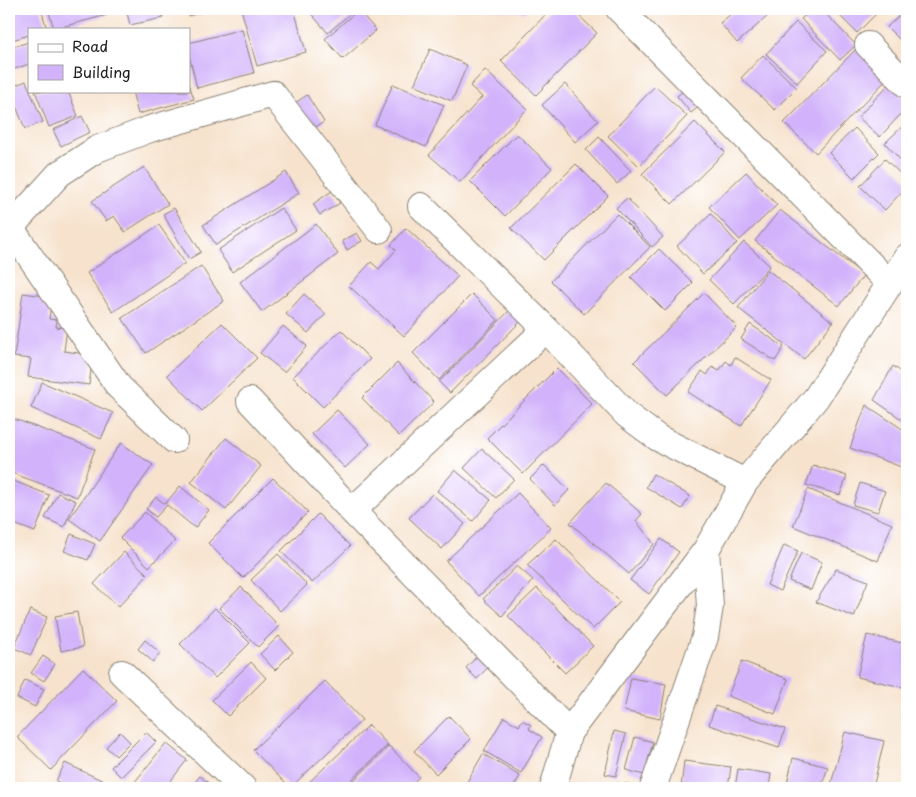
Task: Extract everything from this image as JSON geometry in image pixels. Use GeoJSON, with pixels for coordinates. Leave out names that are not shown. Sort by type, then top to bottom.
{"type":"FeatureCollection","features":[{"type":"Feature","properties":{"kind":"street"},"geometry":{"type":"LineString","coordinates":[[619,9],[889,283]]}},
{"type":"Feature","properties":{"kind":"street"},"geometry":{"type":"LineString","coordinates":[[868,45],[907,83]]}},
{"type":"Feature","properties":{"kind":"street"},"geometry":{"type":"LineString","coordinates":[[174,440],[119,387],[9,228],[58,174],[97,149],[150,129],[273,94],[379,230]]}},
{"type":"Feature","properties":{"kind":"street"},"geometry":{"type":"LineString","coordinates":[[422,206],[546,328],[627,415],[658,438],[745,482]]}},
{"type":"Feature","properties":{"kind":"street"},"geometry":{"type":"LineString","coordinates":[[553,788],[569,732],[706,550],[745,482],[816,398],[907,257]]}},
{"type":"Feature","properties":{"kind":"street"},"geometry":{"type":"LineString","coordinates":[[352,511],[546,328]]}},
{"type":"Feature","properties":{"kind":"street"},"geometry":{"type":"LineString","coordinates":[[250,401],[352,511],[569,732]]}},
{"type":"Feature","properties":{"kind":"street"},"geometry":{"type":"LineString","coordinates":[[653,788],[705,637],[710,606],[706,550]]}},
{"type":"Feature","properties":{"kind":"street"},"geometry":{"type":"LineString","coordinates":[[122,673],[243,788]]}},
{"type":"Feature","properties":{"kind":"building"},"geometry":{"type":"Polygon","coordinates":[[[9,9],[41,9],[47,28],[28,28],[28,35],[9,41],[9,9]]]}},
{"type":"Feature","properties":{"kind":"building"},"geometry":{"type":"Polygon","coordinates":[[[48,9],[105,9],[107,15],[58,28],[54,28],[48,9]]]}},
{"type":"Feature","properties":{"kind":"building"},"geometry":{"type":"Polygon","coordinates":[[[126,9],[161,9],[163,18],[130,25],[126,9]]]}},
{"type":"Feature","properties":{"kind":"building"},"geometry":{"type":"Polygon","coordinates":[[[187,9],[211,9],[189,16],[187,9]]]}},
{"type":"Feature","properties":{"kind":"building"},"geometry":{"type":"Polygon","coordinates":[[[241,9],[294,9],[306,52],[257,66],[241,9]]]}},
{"type":"Feature","properties":{"kind":"building"},"geometry":{"type":"Polygon","coordinates":[[[307,9],[352,9],[353,11],[328,33],[307,9]]]}},
{"type":"Feature","properties":{"kind":"building"},"geometry":{"type":"Polygon","coordinates":[[[488,9],[526,9],[526,12],[488,9]]]}},
{"type":"Feature","properties":{"kind":"building"},"geometry":{"type":"Polygon","coordinates":[[[551,9],[572,9],[597,33],[536,95],[501,61],[551,9]]]}},
{"type":"Feature","properties":{"kind":"building"},"geometry":{"type":"Polygon","coordinates":[[[737,9],[776,9],[737,43],[720,23],[737,9]]]}},
{"type":"Feature","properties":{"kind":"building"},"geometry":{"type":"Polygon","coordinates":[[[812,9],[821,9],[856,45],[840,60],[801,19],[812,9]]]}},
{"type":"Feature","properties":{"kind":"building"},"geometry":{"type":"Polygon","coordinates":[[[833,9],[881,9],[857,33],[833,9]]]}},
{"type":"Feature","properties":{"kind":"building"},"geometry":{"type":"Polygon","coordinates":[[[907,9],[907,47],[887,27],[907,9]]]}},
{"type":"Feature","properties":{"kind":"building"},"geometry":{"type":"Polygon","coordinates":[[[358,10],[376,30],[343,59],[325,39],[358,10]]]}},
{"type":"Feature","properties":{"kind":"building"},"geometry":{"type":"Polygon","coordinates":[[[796,22],[827,51],[797,83],[766,54],[796,22]]]}},
{"type":"Feature","properties":{"kind":"building"},"geometry":{"type":"Polygon","coordinates":[[[242,29],[254,73],[197,88],[190,59],[190,43],[242,29]]]}},
{"type":"Feature","properties":{"kind":"building"},"geometry":{"type":"Polygon","coordinates":[[[28,42],[28,64],[9,71],[9,48],[28,42]]]}},
{"type":"Feature","properties":{"kind":"building"},"geometry":{"type":"Polygon","coordinates":[[[857,48],[888,78],[816,153],[784,123],[857,48]]]}},
{"type":"Feature","properties":{"kind":"building"},"geometry":{"type":"Polygon","coordinates":[[[430,49],[467,65],[452,101],[414,85],[430,49]]]}},
{"type":"Feature","properties":{"kind":"building"},"geometry":{"type":"Polygon","coordinates":[[[763,55],[797,88],[775,110],[741,78],[763,55]]]}},
{"type":"Feature","properties":{"kind":"building"},"geometry":{"type":"Polygon","coordinates":[[[485,70],[527,109],[460,182],[429,155],[482,97],[470,86],[485,70]]]}},
{"type":"Feature","properties":{"kind":"building"},"geometry":{"type":"Polygon","coordinates":[[[26,81],[28,92],[31,92],[43,122],[25,129],[9,88],[26,81]]]}},
{"type":"Feature","properties":{"kind":"building"},"geometry":{"type":"Polygon","coordinates":[[[393,84],[444,105],[426,147],[375,125],[393,84]]]}},
{"type":"Feature","properties":{"kind":"building"},"geometry":{"type":"Polygon","coordinates":[[[565,84],[598,121],[575,142],[542,105],[565,84]]]}},
{"type":"Feature","properties":{"kind":"building"},"geometry":{"type":"Polygon","coordinates":[[[889,84],[907,101],[907,107],[880,137],[858,117],[889,84]]]}},
{"type":"Feature","properties":{"kind":"building"},"geometry":{"type":"Polygon","coordinates":[[[655,86],[687,116],[639,166],[608,136],[655,86]]]}},
{"type":"Feature","properties":{"kind":"building"},"geometry":{"type":"Polygon","coordinates":[[[190,87],[194,99],[138,114],[132,92],[190,92],[190,87]]]}},
{"type":"Feature","properties":{"kind":"building"},"geometry":{"type":"Polygon","coordinates":[[[688,87],[702,104],[691,113],[677,96],[688,87]]]}},
{"type":"Feature","properties":{"kind":"building"},"geometry":{"type":"Polygon","coordinates":[[[35,92],[68,92],[78,116],[49,127],[35,92]]]}},
{"type":"Feature","properties":{"kind":"building"},"geometry":{"type":"Polygon","coordinates":[[[307,95],[324,122],[312,129],[295,103],[307,95]]]}},
{"type":"Feature","properties":{"kind":"building"},"geometry":{"type":"Polygon","coordinates":[[[82,116],[90,132],[61,146],[53,130],[82,116]]]}},
{"type":"Feature","properties":{"kind":"building"},"geometry":{"type":"Polygon","coordinates":[[[695,122],[725,152],[672,204],[642,174],[695,122]]]}},
{"type":"Feature","properties":{"kind":"building"},"geometry":{"type":"Polygon","coordinates":[[[907,122],[907,167],[885,143],[907,122]]]}},
{"type":"Feature","properties":{"kind":"building"},"geometry":{"type":"Polygon","coordinates":[[[855,128],[879,153],[854,178],[829,153],[855,128]]]}},
{"type":"Feature","properties":{"kind":"building"},"geometry":{"type":"Polygon","coordinates":[[[517,134],[552,168],[505,216],[470,181],[517,134]]]}},
{"type":"Feature","properties":{"kind":"building"},"geometry":{"type":"Polygon","coordinates":[[[599,137],[631,171],[617,184],[586,150],[599,137]]]}},
{"type":"Feature","properties":{"kind":"building"},"geometry":{"type":"Polygon","coordinates":[[[885,159],[907,180],[907,186],[885,210],[860,186],[885,159]]]}},
{"type":"Feature","properties":{"kind":"building"},"geometry":{"type":"Polygon","coordinates":[[[576,164],[608,196],[544,260],[511,228],[576,164]]]}},
{"type":"Feature","properties":{"kind":"building"},"geometry":{"type":"Polygon","coordinates":[[[144,167],[168,204],[125,232],[114,216],[106,221],[92,201],[144,167]]]}},
{"type":"Feature","properties":{"kind":"building"},"geometry":{"type":"Polygon","coordinates":[[[286,172],[299,193],[216,245],[203,225],[286,172]]]}},
{"type":"Feature","properties":{"kind":"building"},"geometry":{"type":"Polygon","coordinates":[[[746,172],[777,205],[740,240],[709,207],[746,172]]]}},
{"type":"Feature","properties":{"kind":"building"},"geometry":{"type":"Polygon","coordinates":[[[332,191],[340,203],[320,215],[313,204],[332,191]]]}},
{"type":"Feature","properties":{"kind":"building"},"geometry":{"type":"Polygon","coordinates":[[[627,198],[663,237],[652,247],[616,208],[627,198]]]}},
{"type":"Feature","properties":{"kind":"building"},"geometry":{"type":"Polygon","coordinates":[[[174,208],[201,252],[189,259],[163,214],[174,208]]]}},
{"type":"Feature","properties":{"kind":"building"},"geometry":{"type":"Polygon","coordinates":[[[281,208],[296,230],[232,272],[218,250],[281,208]]]}},
{"type":"Feature","properties":{"kind":"building"},"geometry":{"type":"Polygon","coordinates":[[[780,210],[864,275],[839,306],[755,241],[780,210]]]}},
{"type":"Feature","properties":{"kind":"building"},"geometry":{"type":"Polygon","coordinates":[[[617,214],[650,247],[584,314],[551,281],[617,214]]]}},
{"type":"Feature","properties":{"kind":"building"},"geometry":{"type":"Polygon","coordinates":[[[711,214],[737,243],[703,274],[677,246],[711,214]]]}},
{"type":"Feature","properties":{"kind":"building"},"geometry":{"type":"Polygon","coordinates":[[[316,224],[338,254],[262,312],[240,282],[316,224]]]}},
{"type":"Feature","properties":{"kind":"building"},"geometry":{"type":"Polygon","coordinates":[[[159,225],[185,263],[113,312],[87,273],[159,225]]]}},
{"type":"Feature","properties":{"kind":"building"},"geometry":{"type":"Polygon","coordinates":[[[406,228],[458,276],[404,336],[349,286],[371,262],[379,269],[396,250],[391,245],[406,228]]]}},
{"type":"Feature","properties":{"kind":"building"},"geometry":{"type":"Polygon","coordinates":[[[357,233],[362,241],[347,250],[342,241],[357,233]]]}},
{"type":"Feature","properties":{"kind":"building"},"geometry":{"type":"Polygon","coordinates":[[[744,242],[770,266],[734,304],[709,280],[744,242]]]}},
{"type":"Feature","properties":{"kind":"building"},"geometry":{"type":"Polygon","coordinates":[[[659,249],[693,283],[665,311],[631,277],[659,249]]]}},
{"type":"Feature","properties":{"kind":"building"},"geometry":{"type":"Polygon","coordinates":[[[201,266],[224,301],[146,353],[122,318],[201,266]]]}},
{"type":"Feature","properties":{"kind":"building"},"geometry":{"type":"Polygon","coordinates":[[[768,270],[833,322],[804,359],[738,308],[768,270]]]}},
{"type":"Feature","properties":{"kind":"building"},"geometry":{"type":"Polygon","coordinates":[[[23,293],[52,297],[49,319],[57,320],[56,327],[67,328],[64,351],[93,355],[89,385],[28,377],[31,359],[14,357],[23,293]]]}},
{"type":"Feature","properties":{"kind":"building"},"geometry":{"type":"Polygon","coordinates":[[[704,293],[737,327],[667,395],[634,362],[704,293]]]}},
{"type":"Feature","properties":{"kind":"building"},"geometry":{"type":"Polygon","coordinates":[[[304,294],[326,314],[308,333],[286,314],[304,294]]]}},
{"type":"Feature","properties":{"kind":"building"},"geometry":{"type":"Polygon","coordinates":[[[472,294],[498,320],[439,380],[413,353],[472,294]]]}},
{"type":"Feature","properties":{"kind":"building"},"geometry":{"type":"Polygon","coordinates":[[[509,311],[520,322],[450,393],[439,382],[509,311]]]}},
{"type":"Feature","properties":{"kind":"building"},"geometry":{"type":"Polygon","coordinates":[[[222,323],[257,358],[202,411],[167,375],[222,323]]]}},
{"type":"Feature","properties":{"kind":"building"},"geometry":{"type":"Polygon","coordinates":[[[750,324],[784,347],[775,361],[741,339],[750,324]]]}},
{"type":"Feature","properties":{"kind":"building"},"geometry":{"type":"Polygon","coordinates":[[[283,326],[307,346],[284,372],[260,353],[283,326]]]}},
{"type":"Feature","properties":{"kind":"building"},"geometry":{"type":"Polygon","coordinates":[[[341,330],[370,359],[323,407],[293,377],[341,330]]]}},
{"type":"Feature","properties":{"kind":"building"},"geometry":{"type":"Polygon","coordinates":[[[735,357],[771,380],[741,426],[688,392],[702,371],[707,375],[712,367],[719,371],[726,361],[731,365],[735,357]]]}},
{"type":"Feature","properties":{"kind":"building"},"geometry":{"type":"Polygon","coordinates":[[[397,363],[434,402],[399,436],[362,398],[397,363]]]}},
{"type":"Feature","properties":{"kind":"building"},"geometry":{"type":"Polygon","coordinates":[[[893,366],[907,376],[907,423],[874,400],[893,366]]]}},
{"type":"Feature","properties":{"kind":"building"},"geometry":{"type":"Polygon","coordinates":[[[557,368],[592,404],[523,474],[487,438],[557,368]]]}},
{"type":"Feature","properties":{"kind":"building"},"geometry":{"type":"Polygon","coordinates":[[[42,382],[113,413],[101,439],[31,408],[42,382]]]}},
{"type":"Feature","properties":{"kind":"building"},"geometry":{"type":"Polygon","coordinates":[[[866,405],[907,432],[907,469],[850,448],[866,405]]]}},
{"type":"Feature","properties":{"kind":"building"},"geometry":{"type":"Polygon","coordinates":[[[337,410],[370,444],[345,468],[312,434],[337,410]]]}},
{"type":"Feature","properties":{"kind":"building"},"geometry":{"type":"Polygon","coordinates":[[[9,417],[95,449],[77,497],[9,472],[9,417]]]}},
{"type":"Feature","properties":{"kind":"building"},"geometry":{"type":"Polygon","coordinates":[[[226,438],[261,466],[226,510],[191,482],[226,438]]]}},
{"type":"Feature","properties":{"kind":"building"},"geometry":{"type":"Polygon","coordinates":[[[121,443],[153,465],[100,541],[69,519],[121,443]]]}},
{"type":"Feature","properties":{"kind":"building"},"geometry":{"type":"Polygon","coordinates":[[[482,449],[514,479],[496,498],[464,468],[482,449]]]}},
{"type":"Feature","properties":{"kind":"building"},"geometry":{"type":"Polygon","coordinates":[[[544,465],[569,490],[555,505],[530,479],[544,465]]]}},
{"type":"Feature","properties":{"kind":"building"},"geometry":{"type":"Polygon","coordinates":[[[813,465],[847,476],[840,495],[806,485],[813,465]]]}},
{"type":"Feature","properties":{"kind":"building"},"geometry":{"type":"Polygon","coordinates":[[[455,470],[491,500],[473,521],[437,491],[455,470]]]}},
{"type":"Feature","properties":{"kind":"building"},"geometry":{"type":"Polygon","coordinates":[[[653,474],[690,496],[682,509],[646,487],[653,474]]]}},
{"type":"Feature","properties":{"kind":"building"},"geometry":{"type":"Polygon","coordinates":[[[273,478],[308,512],[243,578],[208,543],[273,478]]]}},
{"type":"Feature","properties":{"kind":"building"},"geometry":{"type":"Polygon","coordinates":[[[9,479],[49,495],[35,532],[9,522],[9,479]]]}},
{"type":"Feature","properties":{"kind":"building"},"geometry":{"type":"Polygon","coordinates":[[[606,483],[642,514],[636,521],[654,544],[629,574],[570,523],[606,483]]]}},
{"type":"Feature","properties":{"kind":"building"},"geometry":{"type":"Polygon","coordinates":[[[860,483],[885,491],[878,512],[853,505],[860,483]]]}},
{"type":"Feature","properties":{"kind":"building"},"geometry":{"type":"Polygon","coordinates":[[[180,486],[209,510],[195,528],[167,505],[156,517],[146,509],[156,497],[165,504],[180,486]]]}},
{"type":"Feature","properties":{"kind":"building"},"geometry":{"type":"Polygon","coordinates":[[[808,489],[892,524],[878,561],[793,526],[808,489]]]}},
{"type":"Feature","properties":{"kind":"building"},"geometry":{"type":"Polygon","coordinates":[[[58,493],[76,501],[64,527],[45,518],[58,493]]]}},
{"type":"Feature","properties":{"kind":"building"},"geometry":{"type":"Polygon","coordinates":[[[518,493],[551,528],[479,596],[446,561],[518,493]]]}},
{"type":"Feature","properties":{"kind":"building"},"geometry":{"type":"Polygon","coordinates":[[[432,494],[465,524],[442,549],[409,518],[432,494]]]}},
{"type":"Feature","properties":{"kind":"building"},"geometry":{"type":"Polygon","coordinates":[[[145,512],[175,541],[149,567],[120,538],[145,512]]]}},
{"type":"Feature","properties":{"kind":"building"},"geometry":{"type":"Polygon","coordinates":[[[318,514],[350,546],[312,583],[281,551],[318,514]]]}},
{"type":"Feature","properties":{"kind":"building"},"geometry":{"type":"Polygon","coordinates":[[[71,534],[95,544],[88,560],[64,551],[71,534]]]}},
{"type":"Feature","properties":{"kind":"building"},"geometry":{"type":"Polygon","coordinates":[[[556,539],[620,602],[593,629],[527,565],[556,539]]]}},
{"type":"Feature","properties":{"kind":"building"},"geometry":{"type":"Polygon","coordinates":[[[661,539],[679,552],[649,594],[630,580],[661,539]]]}},
{"type":"Feature","properties":{"kind":"building"},"geometry":{"type":"Polygon","coordinates":[[[784,545],[798,551],[780,591],[767,585],[784,545]]]}},
{"type":"Feature","properties":{"kind":"building"},"geometry":{"type":"Polygon","coordinates":[[[124,552],[148,575],[118,607],[94,584],[124,552]]]}},
{"type":"Feature","properties":{"kind":"building"},"geometry":{"type":"Polygon","coordinates":[[[801,553],[822,562],[811,590],[789,581],[801,553]]]}},
{"type":"Feature","properties":{"kind":"building"},"geometry":{"type":"Polygon","coordinates":[[[278,554],[307,585],[280,611],[251,580],[278,554]]]}},
{"type":"Feature","properties":{"kind":"building"},"geometry":{"type":"Polygon","coordinates":[[[517,566],[533,580],[502,616],[483,599],[517,566]]]}},
{"type":"Feature","properties":{"kind":"building"},"geometry":{"type":"Polygon","coordinates":[[[836,569],[868,581],[854,617],[816,602],[836,569]]]}},
{"type":"Feature","properties":{"kind":"building"},"geometry":{"type":"Polygon","coordinates":[[[241,587],[279,626],[258,647],[219,608],[241,587]]]}},
{"type":"Feature","properties":{"kind":"building"},"geometry":{"type":"Polygon","coordinates":[[[537,588],[593,646],[565,673],[508,616],[537,588]]]}},
{"type":"Feature","properties":{"kind":"building"},"geometry":{"type":"Polygon","coordinates":[[[215,608],[250,643],[215,678],[180,644],[215,608]]]}},
{"type":"Feature","properties":{"kind":"building"},"geometry":{"type":"Polygon","coordinates":[[[30,610],[47,617],[31,655],[14,648],[30,610]]]}},
{"type":"Feature","properties":{"kind":"building"},"geometry":{"type":"Polygon","coordinates":[[[77,612],[83,647],[61,651],[55,616],[77,612]]]}},
{"type":"Feature","properties":{"kind":"building"},"geometry":{"type":"Polygon","coordinates":[[[867,635],[907,644],[907,688],[857,677],[867,635]]]}},
{"type":"Feature","properties":{"kind":"building"},"geometry":{"type":"Polygon","coordinates":[[[279,636],[293,652],[275,670],[260,654],[279,636]]]}},
{"type":"Feature","properties":{"kind":"building"},"geometry":{"type":"Polygon","coordinates":[[[145,640],[160,653],[153,662],[138,649],[145,640]]]}},
{"type":"Feature","properties":{"kind":"building"},"geometry":{"type":"Polygon","coordinates":[[[479,654],[490,665],[477,679],[466,668],[479,654]]]}},
{"type":"Feature","properties":{"kind":"building"},"geometry":{"type":"Polygon","coordinates":[[[43,656],[55,664],[44,681],[31,673],[43,656]]]}},
{"type":"Feature","properties":{"kind":"building"},"geometry":{"type":"Polygon","coordinates":[[[742,661],[788,679],[775,714],[728,696],[742,661]]]}},
{"type":"Feature","properties":{"kind":"building"},"geometry":{"type":"Polygon","coordinates":[[[251,662],[266,678],[228,716],[212,700],[251,662]]]}},
{"type":"Feature","properties":{"kind":"building"},"geometry":{"type":"Polygon","coordinates":[[[83,668],[117,701],[51,770],[17,737],[83,668]]]}},
{"type":"Feature","properties":{"kind":"building"},"geometry":{"type":"Polygon","coordinates":[[[631,678],[666,684],[660,719],[624,711],[631,678]]]}},
{"type":"Feature","properties":{"kind":"building"},"geometry":{"type":"Polygon","coordinates":[[[25,680],[44,689],[35,707],[17,698],[25,680]]]}},
{"type":"Feature","properties":{"kind":"building"},"geometry":{"type":"Polygon","coordinates":[[[325,681],[362,720],[290,788],[253,750],[325,681]]]}},
{"type":"Feature","properties":{"kind":"building"},"geometry":{"type":"Polygon","coordinates":[[[715,706],[785,729],[779,748],[709,725],[715,706]]]}},
{"type":"Feature","properties":{"kind":"building"},"geometry":{"type":"Polygon","coordinates":[[[449,716],[471,739],[436,774],[414,751],[449,716]]]}},
{"type":"Feature","properties":{"kind":"building"},"geometry":{"type":"Polygon","coordinates":[[[504,717],[519,726],[522,720],[531,725],[529,729],[542,737],[521,773],[484,751],[504,717]]]}},
{"type":"Feature","properties":{"kind":"building"},"geometry":{"type":"Polygon","coordinates":[[[369,725],[388,745],[343,788],[303,788],[369,725]]]}},
{"type":"Feature","properties":{"kind":"building"},"geometry":{"type":"Polygon","coordinates":[[[614,731],[626,734],[616,776],[605,774],[614,731]]]}},
{"type":"Feature","properties":{"kind":"building"},"geometry":{"type":"Polygon","coordinates":[[[120,732],[130,742],[116,756],[106,747],[120,732]]]}},
{"type":"Feature","properties":{"kind":"building"},"geometry":{"type":"Polygon","coordinates":[[[146,732],[156,742],[121,777],[111,767],[146,732]]]}},
{"type":"Feature","properties":{"kind":"building"},"geometry":{"type":"Polygon","coordinates":[[[845,732],[884,741],[873,788],[830,788],[845,732]]]}},
{"type":"Feature","properties":{"kind":"building"},"geometry":{"type":"Polygon","coordinates":[[[635,737],[653,742],[644,775],[626,770],[635,737]]]}},
{"type":"Feature","properties":{"kind":"building"},"geometry":{"type":"Polygon","coordinates":[[[166,743],[187,760],[165,788],[130,788],[166,743]]]}},
{"type":"Feature","properties":{"kind":"building"},"geometry":{"type":"Polygon","coordinates":[[[389,746],[419,777],[408,788],[346,788],[389,746]]]}},
{"type":"Feature","properties":{"kind":"building"},"geometry":{"type":"Polygon","coordinates":[[[483,754],[520,776],[513,788],[464,787],[483,754]]]}},
{"type":"Feature","properties":{"kind":"building"},"geometry":{"type":"Polygon","coordinates":[[[793,758],[828,767],[821,788],[786,788],[793,758]]]}},
{"type":"Feature","properties":{"kind":"building"},"geometry":{"type":"Polygon","coordinates":[[[684,761],[731,767],[728,788],[681,788],[684,761]]]}},
{"type":"Feature","properties":{"kind":"building"},"geometry":{"type":"Polygon","coordinates":[[[65,763],[110,784],[108,788],[70,788],[56,781],[65,763]]]}},
{"type":"Feature","properties":{"kind":"building"},"geometry":{"type":"Polygon","coordinates":[[[738,769],[771,774],[769,788],[735,788],[738,769]]]}},
{"type":"Feature","properties":{"kind":"building"},"geometry":{"type":"Polygon","coordinates":[[[200,776],[214,788],[190,788],[200,776]]]}},
{"type":"Feature","properties":{"kind":"building"},"geometry":{"type":"Polygon","coordinates":[[[421,782],[427,788],[414,788],[421,782]]]}},
{"type":"Feature","properties":{"kind":"building"},"geometry":{"type":"Polygon","coordinates":[[[616,783],[630,784],[630,788],[616,788],[616,783]]]}}]}
